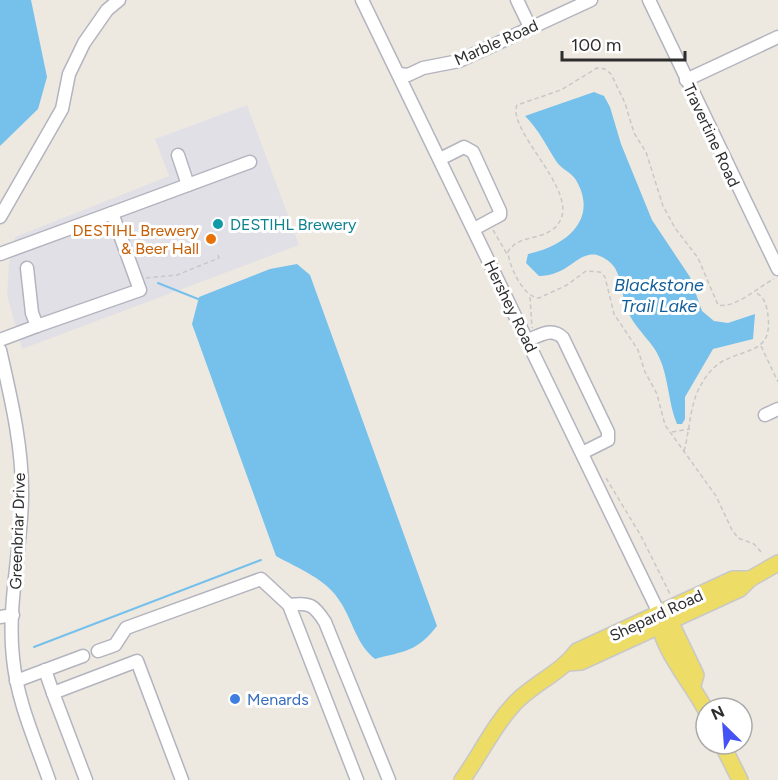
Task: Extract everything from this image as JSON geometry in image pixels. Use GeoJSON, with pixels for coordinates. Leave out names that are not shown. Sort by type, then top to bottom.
{"type":"FeatureCollection","features":[{"type":"Feature","properties":{"kind":"main road","name":"Shepard Road"},"geometry":{"type":"LineString","coordinates":[[462,780],[500,720],[529,690],[568,663],[581,662],[663,620],[740,589],[750,579],[778,563]]}},
{"type":"Feature","properties":{"kind":"main road","name":"Hershey Road"},"geometry":{"type":"LineString","coordinates":[[663,620],[685,679],[693,685],[698,696]]}},
{"type":"Feature","properties":{"kind":"main road"},"geometry":{"type":"LineString","coordinates":[[728,756],[740,780]]}},
{"type":"Feature","properties":{"kind":"street"},"geometry":{"type":"LineString","coordinates":[[0,217],[62,109],[69,74],[84,43],[107,10],[119,0]]}},
{"type":"Feature","properties":{"kind":"street","name":"Hershey Road"},"geometry":{"type":"LineString","coordinates":[[362,0],[663,620]]}},
{"type":"Feature","properties":{"kind":"street"},"geometry":{"type":"LineString","coordinates":[[517,0],[530,27]]}},
{"type":"Feature","properties":{"kind":"street","name":"Marble Road"},"geometry":{"type":"LineString","coordinates":[[399,74],[408,75],[423,68],[459,61],[591,0]]}},
{"type":"Feature","properties":{"kind":"street","name":"Travertine Road"},"geometry":{"type":"LineString","coordinates":[[649,0],[776,274]]}},
{"type":"Feature","properties":{"kind":"street"},"geometry":{"type":"LineString","coordinates":[[686,80],[778,37]]}},
{"type":"Feature","properties":{"kind":"street"},"geometry":{"type":"LineString","coordinates":[[440,159],[464,147],[473,152],[500,211],[500,215],[474,229]]}},
{"type":"Feature","properties":{"kind":"street"},"geometry":{"type":"LineString","coordinates":[[178,155],[188,185]]}},
{"type":"Feature","properties":{"kind":"street"},"geometry":{"type":"LineString","coordinates":[[0,254],[250,162]]}},
{"type":"Feature","properties":{"kind":"street"},"geometry":{"type":"LineString","coordinates":[[0,339],[140,290],[112,213]]}},
{"type":"Feature","properties":{"kind":"street"},"geometry":{"type":"LineString","coordinates":[[27,268],[32,313],[37,326]]}},
{"type":"Feature","properties":{"kind":"street"},"geometry":{"type":"LineString","coordinates":[[528,340],[551,331],[557,332],[563,338],[608,432],[608,440],[582,453]]}},
{"type":"Feature","properties":{"kind":"street","name":"Greenbriar Drive"},"geometry":{"type":"LineString","coordinates":[[0,350],[11,398],[22,496],[6,616],[21,703],[49,780]]}},
{"type":"Feature","properties":{"kind":"street"},"geometry":{"type":"LineString","coordinates":[[765,415],[778,409]]}},
{"type":"Feature","properties":{"kind":"street"},"geometry":{"type":"LineString","coordinates":[[98,651],[115,645],[126,628],[261,579],[290,605],[357,780]]}},
{"type":"Feature","properties":{"kind":"street"},"geometry":{"type":"LineString","coordinates":[[290,605],[306,603],[315,606],[325,622],[389,780]]}},
{"type":"Feature","properties":{"kind":"street"},"geometry":{"type":"LineString","coordinates":[[16,681],[83,656]]}},
{"type":"Feature","properties":{"kind":"street"},"geometry":{"type":"LineString","coordinates":[[53,693],[136,661],[182,780]]}},
{"type":"Feature","properties":{"kind":"street"},"geometry":{"type":"LineString","coordinates":[[45,670],[86,780]]}},
{"type":"Feature","properties":{"kind":"path"},"geometry":{"type":"LineString","coordinates":[[761,552],[754,544],[738,538],[732,531],[717,496],[662,419],[657,394],[645,372],[638,350],[614,314],[605,277],[600,272],[586,271],[567,285],[539,298],[533,298],[523,288],[507,255],[511,246],[517,241],[550,231],[561,217],[563,206],[543,160],[517,122],[514,110],[516,105],[561,90],[597,68],[605,69],[611,74],[626,103],[634,133],[646,152],[663,206],[675,228],[698,258],[713,299],[718,305],[726,307],[753,292],[776,274]]}},
{"type":"Feature","properties":{"kind":"path"},"geometry":{"type":"LineString","coordinates":[[136,279],[177,275],[219,258],[218,255]]}},
{"type":"Feature","properties":{"kind":"path"},"geometry":{"type":"LineString","coordinates":[[684,452],[695,395],[714,367],[728,359],[748,354],[765,339],[768,313],[762,297],[753,292]]}},
{"type":"Feature","properties":{"kind":"path"},"geometry":{"type":"LineString","coordinates":[[760,345],[778,382]]}},
{"type":"Feature","properties":{"kind":"path"},"geometry":{"type":"LineString","coordinates":[[671,432],[690,429]]}},
{"type":"Feature","properties":{"kind":"shaded area"},"geometry":{"type":"Polygon","coordinates":[[[247,105],[299,245],[22,349],[7,295],[9,264],[15,237],[169,176],[155,139],[247,105]]]}},
{"type":"Feature","properties":{"kind":"water"},"geometry":{"type":"Polygon","coordinates":[[[0,0],[31,0],[47,77],[38,109],[0,146],[0,0]]]}},
{"type":"Feature","properties":{"kind":"water","name":"Blackstone Trail Lake"},"geometry":{"type":"Polygon","coordinates":[[[594,92],[604,96],[610,107],[621,144],[652,220],[690,277],[702,311],[714,321],[728,323],[755,314],[753,339],[713,349],[685,397],[685,419],[682,424],[677,424],[674,416],[665,373],[659,357],[630,316],[615,268],[605,258],[590,255],[558,272],[539,276],[526,263],[528,254],[554,245],[574,230],[581,220],[584,208],[576,180],[558,164],[525,116],[594,92]]]}},
{"type":"Feature","properties":{"kind":"water"},"geometry":{"type":"Polygon","coordinates":[[[297,264],[310,275],[437,626],[416,646],[375,659],[359,640],[341,603],[328,587],[312,575],[276,556],[192,324],[199,297],[270,269],[297,264]]]}},
{"type":"Feature","properties":{"kind":"waterway"},"geometry":{"type":"LineString","coordinates":[[158,283],[198,299]]}},
{"type":"Feature","properties":{"kind":"waterway"},"geometry":{"type":"LineString","coordinates":[[34,647],[261,560]]}},
{"type":"Feature","properties":{"kind":"place","name":"DESTIHL Brewery"},"geometry":{"type":"Point","coordinates":[218,224]}},
{"type":"Feature","properties":{"kind":"place","name":"DESTIHL Brewery & Beer Hall"},"geometry":{"type":"Point","coordinates":[211,239]}},
{"type":"Feature","properties":{"kind":"place","name":"Menards"},"geometry":{"type":"Point","coordinates":[235,699]}}]}
